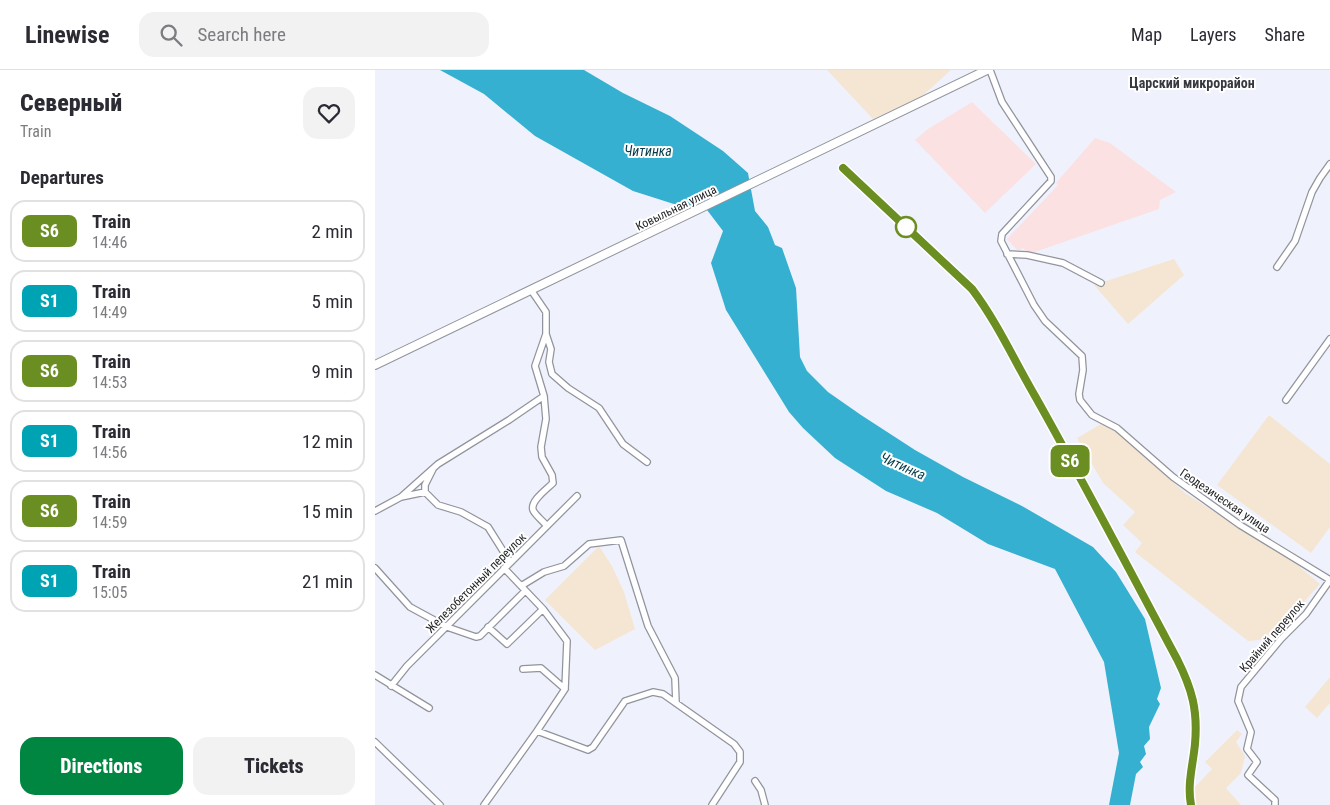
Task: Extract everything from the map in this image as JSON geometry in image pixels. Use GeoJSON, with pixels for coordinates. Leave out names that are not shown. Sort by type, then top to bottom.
{"type":"FeatureCollection","features":[{"type":"Feature","properties":{"kind":"main road","name":"Ковыльная улица"},"geometry":{"type":"LineString","coordinates":[[375,364],[988,70]]}},
{"type":"Feature","properties":{"kind":"street"},"geometry":{"type":"LineString","coordinates":[[988,70],[1003,102],[1051,177],[1051,181],[1002,234],[1001,240],[1007,254],[1027,255],[1063,263],[1101,283]]}},
{"type":"Feature","properties":{"kind":"street"},"geometry":{"type":"LineString","coordinates":[[1277,267],[1295,241],[1312,192],[1330,164]]}},
{"type":"Feature","properties":{"kind":"street","name":"Геодезическая улица"},"geometry":{"type":"LineString","coordinates":[[1007,254],[1034,306],[1045,321],[1082,356],[1083,370],[1079,394],[1080,400],[1092,415],[1117,428],[1173,477],[1240,525],[1330,580]]}},
{"type":"Feature","properties":{"kind":"street"},"geometry":{"type":"LineString","coordinates":[[531,290],[546,312],[546,334],[551,349],[549,362],[553,374],[568,388],[599,408],[623,444],[647,462]]}},
{"type":"Feature","properties":{"kind":"street"},"geometry":{"type":"LineString","coordinates":[[546,334],[535,366],[544,396],[547,419],[541,447],[542,457],[553,483],[535,502],[533,510],[547,526]]}},
{"type":"Feature","properties":{"kind":"street"},"geometry":{"type":"LineString","coordinates":[[1285,400],[1330,338]]}},
{"type":"Feature","properties":{"kind":"street"},"geometry":{"type":"LineString","coordinates":[[375,511],[401,497],[434,467],[544,396]]}},
{"type":"Feature","properties":{"kind":"street"},"geometry":{"type":"LineString","coordinates":[[434,467],[425,485],[425,492],[438,505],[461,512],[488,527],[510,562]]}},
{"type":"Feature","properties":{"kind":"street"},"geometry":{"type":"LineString","coordinates":[[401,497],[425,492]]}},
{"type":"Feature","properties":{"kind":"street","name":"Железобетонный переулок"},"geometry":{"type":"LineString","coordinates":[[391,686],[407,666],[577,496]]}},
{"type":"Feature","properties":{"kind":"street"},"geometry":{"type":"LineString","coordinates":[[375,568],[410,607],[447,627],[476,637],[480,636],[489,627],[523,588],[544,572],[564,566],[589,544],[621,540],[648,626],[675,678],[676,703]]}},
{"type":"Feature","properties":{"kind":"street"},"geometry":{"type":"LineString","coordinates":[[484,805],[565,689],[567,641],[543,609],[504,568]]}},
{"type":"Feature","properties":{"kind":"street","name":"Крайний переулок"},"geometry":{"type":"LineString","coordinates":[[1275,805],[1275,800],[1247,775],[1257,762],[1247,749],[1251,732],[1238,701],[1241,687],[1281,639],[1306,614],[1330,580]]}},
{"type":"Feature","properties":{"kind":"street"},"geometry":{"type":"LineString","coordinates":[[489,627],[507,644],[543,609]]}},
{"type":"Feature","properties":{"kind":"street"},"geometry":{"type":"LineString","coordinates":[[523,669],[541,668],[565,689]]}},
{"type":"Feature","properties":{"kind":"street"},"geometry":{"type":"LineString","coordinates":[[375,675],[429,708]]}},
{"type":"Feature","properties":{"kind":"street"},"geometry":{"type":"LineString","coordinates":[[537,731],[587,750],[593,747],[625,701],[653,692],[663,694],[734,744],[740,752],[740,762],[712,805]]}},
{"type":"Feature","properties":{"kind":"street"},"geometry":{"type":"LineString","coordinates":[[375,742],[440,805]]}},
{"type":"Feature","properties":{"kind":"street"},"geometry":{"type":"LineString","coordinates":[[755,781],[761,790],[765,805]]}},
{"type":"Feature","properties":{"kind":"shaded area"},"geometry":{"type":"Polygon","coordinates":[[[827,70],[951,70],[919,99],[873,119],[827,70]]]}},
{"type":"Feature","properties":{"kind":"shaded area"},"geometry":{"type":"Polygon","coordinates":[[[972,102],[1036,164],[985,213],[915,140],[928,129],[972,102]]]}},
{"type":"Feature","properties":{"kind":"shaded area"},"geometry":{"type":"Polygon","coordinates":[[[1095,138],[1110,143],[1176,192],[1160,200],[1159,209],[1029,254],[1023,248],[1018,251],[1007,239],[1058,185],[1056,183],[1095,138]]]}},
{"type":"Feature","properties":{"kind":"shaded area"},"geometry":{"type":"Polygon","coordinates":[[[1174,259],[1184,275],[1128,324],[1094,285],[1174,259]]]}},
{"type":"Feature","properties":{"kind":"shaded area"},"geometry":{"type":"Polygon","coordinates":[[[1269,415],[1330,464],[1330,527],[1311,553],[1217,485],[1269,415]]]}},
{"type":"Feature","properties":{"kind":"shaded area"},"geometry":{"type":"Polygon","coordinates":[[[1106,421],[1185,493],[1295,563],[1320,584],[1271,639],[1248,641],[1135,552],[1142,543],[1123,525],[1135,512],[1103,483],[1077,438],[1106,421]]]}},
{"type":"Feature","properties":{"kind":"shaded area"},"geometry":{"type":"Polygon","coordinates":[[[599,546],[612,566],[624,592],[635,629],[595,650],[545,600],[599,546]]]}},
{"type":"Feature","properties":{"kind":"shaded area"},"geometry":{"type":"Polygon","coordinates":[[[1330,677],[1330,703],[1317,718],[1305,707],[1330,677]]]}},
{"type":"Feature","properties":{"kind":"shaded area"},"geometry":{"type":"Polygon","coordinates":[[[1237,730],[1242,734],[1236,742],[1245,756],[1241,773],[1226,788],[1241,805],[1194,805],[1192,800],[1194,788],[1212,769],[1205,762],[1237,730]]]}},
{"type":"Feature","properties":{"kind":"water","name":"Читинка"},"geometry":{"type":"Polygon","coordinates":[[[440,70],[584,70],[623,93],[670,116],[723,151],[748,173],[755,211],[768,227],[775,245],[782,248],[796,288],[800,357],[807,371],[828,392],[915,450],[963,477],[1022,506],[1093,547],[1116,572],[1145,619],[1161,688],[1157,699],[1160,704],[1149,727],[1150,739],[1144,746],[1146,754],[1140,762],[1143,767],[1136,774],[1130,805],[1109,805],[1119,753],[1104,662],[1055,569],[988,544],[937,513],[886,491],[835,458],[803,428],[789,412],[726,310],[711,263],[723,231],[704,206],[677,205],[633,191],[535,136],[484,94],[440,70]]]}},
{"type":"Feature","properties":{"kind":"railway"},"geometry":{"type":"LineString","coordinates":[[843,168],[965,281],[986,307],[1096,506],[1191,688],[1194,703],[1195,736],[1189,783],[1191,805]]}},
{"type":"Feature","properties":{"kind":"train","name":"S6"},"geometry":{"type":"LineString","coordinates":[[843,168],[965,281],[986,307],[1096,506],[1191,688],[1194,703],[1195,736],[1189,783],[1191,805]]}},
{"type":"Feature","properties":{"kind":"district","name":"Царский микрорайон"},"geometry":{"type":"Point","coordinates":[1192,83]}}]}
